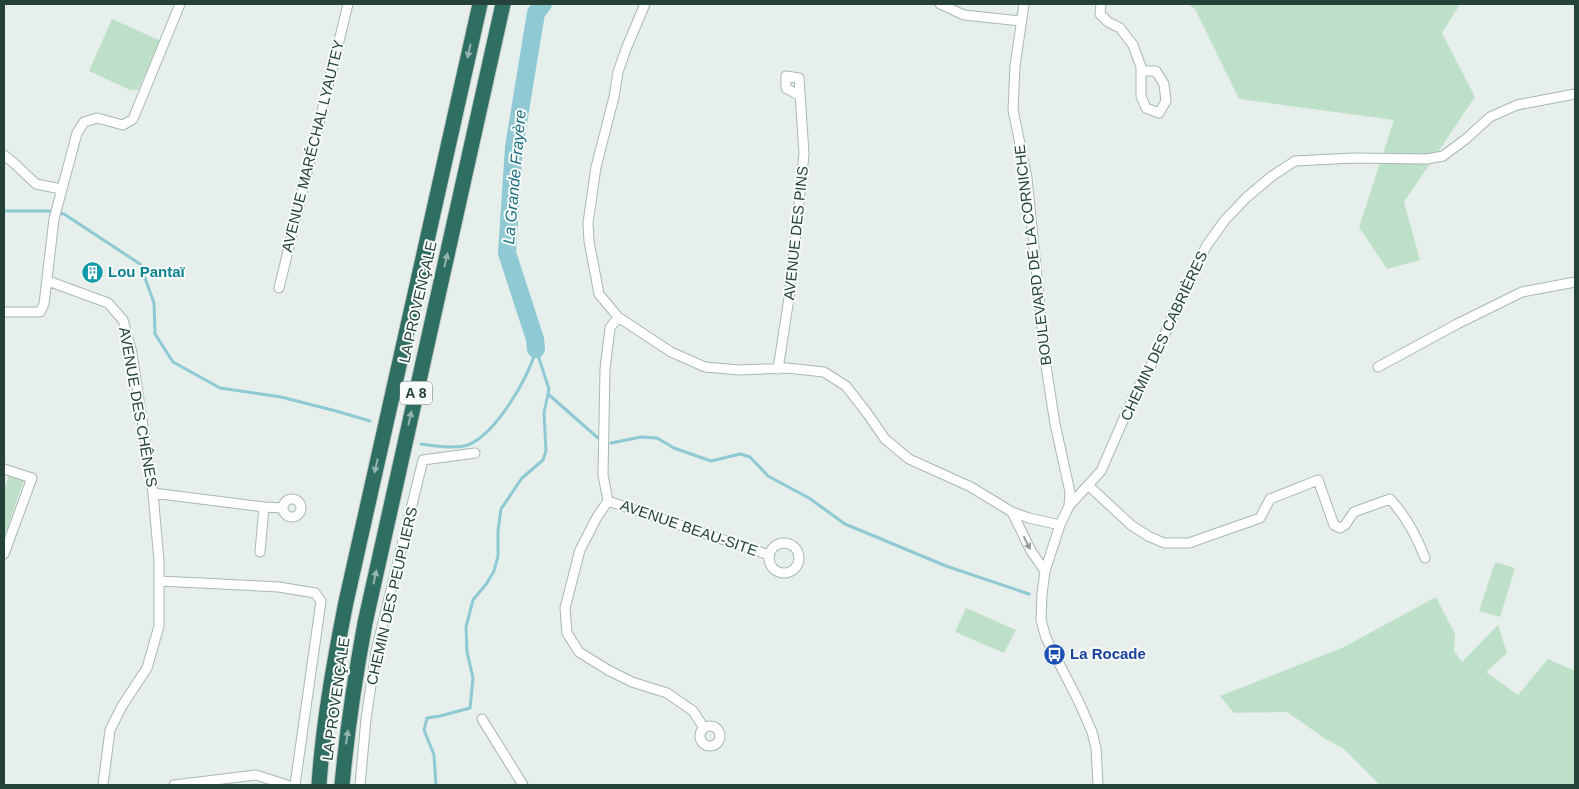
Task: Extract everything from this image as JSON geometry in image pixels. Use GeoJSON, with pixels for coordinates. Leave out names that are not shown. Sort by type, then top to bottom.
{"type":"FeatureCollection","features":[{"type":"Feature","properties":{"kind":"highway","name":"LA PROVENÇALE"},"geometry":{"type":"LineString","coordinates":[[319,785],[327,710],[344,610],[480,4]]}},
{"type":"Feature","properties":{"kind":"highway","name":"LA PROVENÇALE"},"geometry":{"type":"LineString","coordinates":[[342,785],[352,700],[365,623],[503,4]]}},
{"type":"Feature","properties":{"kind":"street"},"geometry":{"type":"LineString","coordinates":[[4,312],[40,312],[44,304],[48,281],[54,219],[77,133],[84,122],[97,118],[122,124],[133,119],[180,4]]}},
{"type":"Feature","properties":{"kind":"street","name":"AVENUE MARÉCHAL LYAUTEY"},"geometry":{"type":"LineString","coordinates":[[279,288],[348,4]]}},
{"type":"Feature","properties":{"kind":"street"},"geometry":{"type":"LineString","coordinates":[[645,4],[618,72],[614,97],[596,167],[588,223],[589,241],[600,294],[618,317],[671,352],[704,367],[739,370],[778,369],[824,372],[846,386],[885,439],[909,459],[971,487],[1012,512],[1060,525]]}},
{"type":"Feature","properties":{"kind":"street"},"geometry":{"type":"LineString","coordinates":[[940,4],[964,15],[1021,21]]}},
{"type":"Feature","properties":{"kind":"street","name":"BOULEVARD DE LA CORNICHE"},"geometry":{"type":"LineString","coordinates":[[1024,4],[1015,66],[1013,110],[1027,178],[1046,366],[1055,424],[1070,492],[1070,506]]}},
{"type":"Feature","properties":{"kind":"street"},"geometry":{"type":"LineString","coordinates":[[1100,4],[1100,14],[1108,22],[1120,28],[1133,45],[1141,66],[1141,71],[1141,96],[1146,108],[1158,113],[1166,101],[1164,84],[1156,71],[1141,71]]}},
{"type":"Feature","properties":{"kind":"street","name":"CHEMIN DES CABRIÈRES"},"geometry":{"type":"LineString","coordinates":[[1098,785],[1096,748],[1092,732],[1079,702],[1046,638],[1041,620],[1046,571],[1060,525],[1070,506],[1101,471],[1135,393],[1154,360],[1187,282],[1207,245],[1225,220],[1247,197],[1272,176],[1295,161],[1353,158],[1427,159],[1442,156],[1490,118],[1517,105],[1575,94]]}},
{"type":"Feature","properties":{"kind":"street","name":"AVENUE DES PINS"},"geometry":{"type":"LineString","coordinates":[[778,369],[790,298],[804,154],[800,96]]}},
{"type":"Feature","properties":{"kind":"street"},"geometry":{"type":"LineString","coordinates":[[4,155],[36,184],[61,189]]}},
{"type":"Feature","properties":{"kind":"street","name":"AVENUE DES CHÊNES"},"geometry":{"type":"LineString","coordinates":[[48,281],[108,303],[124,320],[132,353],[153,493],[159,561],[159,626],[147,668],[122,706],[110,730],[103,785]]}},
{"type":"Feature","properties":{"kind":"street"},"geometry":{"type":"LineString","coordinates":[[1378,367],[1457,324],[1522,292],[1575,282]]}},
{"type":"Feature","properties":{"kind":"street"},"geometry":{"type":"LineString","coordinates":[[618,317],[610,328],[605,369],[603,475],[608,501],[597,517],[580,550],[565,608],[567,632],[579,652],[632,682],[667,693],[693,711],[704,728]]}},
{"type":"Feature","properties":{"kind":"street","name":"CHEMIN DES PEUPLIERS"},"geometry":{"type":"LineString","coordinates":[[360,785],[366,719],[376,652],[423,460],[474,453]]}},
{"type":"Feature","properties":{"kind":"street"},"geometry":{"type":"LineString","coordinates":[[4,472],[32,478],[4,554]]}},
{"type":"Feature","properties":{"kind":"street"},"geometry":{"type":"LineString","coordinates":[[1089,486],[1131,525],[1148,536],[1164,542],[1189,542],[1260,518],[1270,499],[1318,480],[1334,525],[1340,528],[1345,525],[1354,512],[1390,499],[1420,544],[1425,558]]}},
{"type":"Feature","properties":{"kind":"street"},"geometry":{"type":"LineString","coordinates":[[153,493],[283,508]]}},
{"type":"Feature","properties":{"kind":"street","name":"AVENUE BEAU-SITE"},"geometry":{"type":"LineString","coordinates":[[608,501],[769,555]]}},
{"type":"Feature","properties":{"kind":"street"},"geometry":{"type":"LineString","coordinates":[[260,552],[264,507]]}},
{"type":"Feature","properties":{"kind":"street"},"geometry":{"type":"LineString","coordinates":[[1012,512],[1031,551],[1046,571]]}},
{"type":"Feature","properties":{"kind":"street"},"geometry":{"type":"LineString","coordinates":[[159,581],[278,587],[315,593],[321,601],[295,785]]}},
{"type":"Feature","properties":{"kind":"street"},"geometry":{"type":"LineString","coordinates":[[482,719],[523,785]]}},
{"type":"Feature","properties":{"kind":"street"},"geometry":{"type":"LineString","coordinates":[[174,785],[256,775],[287,785]]}},
{"type":"Feature","properties":{"kind":"green space"},"geometry":{"type":"Polygon","coordinates":[[[1188,4],[1460,4],[1442,33],[1475,97],[1404,202],[1420,260],[1387,269],[1359,227],[1394,120],[1239,99],[1195,9],[1188,4]]]}},
{"type":"Feature","properties":{"kind":"green space"},"geometry":{"type":"Polygon","coordinates":[[[112,19],[161,41],[138,90],[130,90],[89,71],[112,19]]]}},
{"type":"Feature","properties":{"kind":"green space"},"geometry":{"type":"Polygon","coordinates":[[[9,475],[24,480],[4,538],[4,490],[9,475]]]}},
{"type":"Feature","properties":{"kind":"green space"},"geometry":{"type":"Polygon","coordinates":[[[1495,562],[1515,568],[1500,617],[1479,611],[1495,562]]]}},
{"type":"Feature","properties":{"kind":"green space"},"geometry":{"type":"Polygon","coordinates":[[[1436,597],[1455,634],[1454,651],[1462,662],[1498,625],[1507,653],[1486,672],[1518,695],[1548,659],[1575,671],[1575,785],[1380,785],[1344,749],[1324,738],[1287,712],[1234,713],[1220,696],[1344,647],[1436,597]]]}},
{"type":"Feature","properties":{"kind":"green space"},"geometry":{"type":"Polygon","coordinates":[[[966,608],[1016,630],[1004,653],[955,632],[966,608]]]}},
{"type":"Feature","properties":{"kind":"waterway","name":"La Grande Frayère"},"geometry":{"type":"LineString","coordinates":[[536,349],[535,339],[507,253],[514,147],[536,13],[543,4]]}},
{"type":"Feature","properties":{"kind":"waterway"},"geometry":{"type":"LineString","coordinates":[[4,211],[48,211],[64,214],[140,264],[154,303],[155,334],[173,362],[220,388],[281,397],[370,421]]}},
{"type":"Feature","properties":{"kind":"waterway"},"geometry":{"type":"LineString","coordinates":[[436,785],[434,755],[424,730],[427,718],[470,708],[473,678],[467,652],[466,627],[473,600],[494,571],[498,556],[498,531],[501,509],[522,478],[543,460],[546,451],[544,413],[549,389],[536,349]]}},
{"type":"Feature","properties":{"kind":"waterway"},"geometry":{"type":"LineString","coordinates":[[421,444],[457,447],[468,445],[479,439],[510,404],[526,375],[536,350]]}},
{"type":"Feature","properties":{"kind":"waterway"},"geometry":{"type":"LineString","coordinates":[[548,394],[598,438]]}},
{"type":"Feature","properties":{"kind":"waterway"},"geometry":{"type":"LineString","coordinates":[[611,443],[641,437],[657,438],[674,448],[711,461],[740,454],[750,457],[768,476],[809,498],[845,524],[946,566],[1029,594]]}},
{"type":"Feature","properties":{"kind":"place","name":"Lou Pantaï"},"geometry":{"type":"Point","coordinates":[92,272]}},
{"type":"Feature","properties":{"kind":"place","name":"La Rocade"},"geometry":{"type":"Point","coordinates":[1054,654]}}]}
